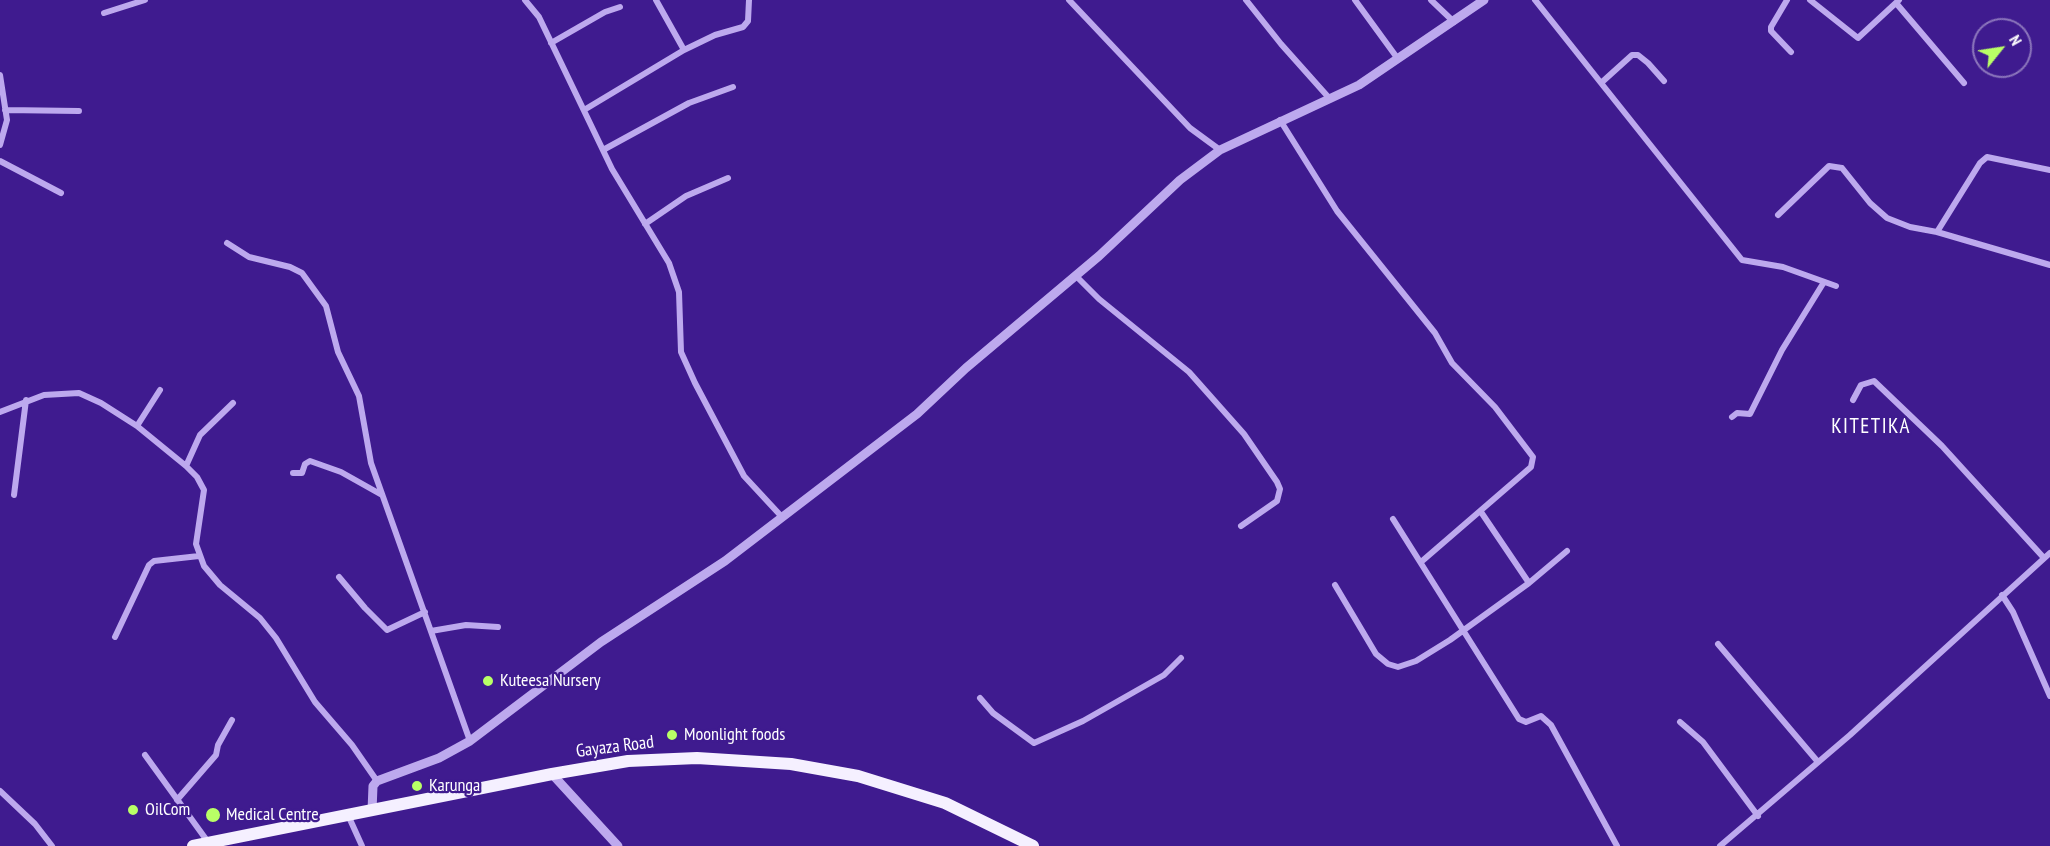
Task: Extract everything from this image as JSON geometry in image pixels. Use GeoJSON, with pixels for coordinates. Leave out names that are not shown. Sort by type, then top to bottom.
{"type":"FeatureCollection","features":[{"type":"Feature","properties":{"kind":"main road","name":"Gayaza Road"},"geometry":{"type":"LineString","coordinates":[[192,846],[552,774],[628,761],[697,758],[791,764],[858,776],[945,803],[1033,846]]}},
{"type":"Feature","properties":{"kind":"street"},"geometry":{"type":"LineString","coordinates":[[104,13],[145,0]]}},
{"type":"Feature","properties":{"kind":"street"},"geometry":{"type":"LineString","coordinates":[[525,0],[539,17],[603,150],[669,263],[679,295],[681,352],[695,383],[744,476],[782,518]]}},
{"type":"Feature","properties":{"kind":"street"},"geometry":{"type":"LineString","coordinates":[[656,0],[684,50]]}},
{"type":"Feature","properties":{"kind":"street"},"geometry":{"type":"LineString","coordinates":[[584,111],[684,50],[715,35],[743,27],[748,21],[750,1],[760,0]]}},
{"type":"Feature","properties":{"kind":"street"},"geometry":{"type":"LineString","coordinates":[[1069,0],[1190,128],[1220,150]]}},
{"type":"Feature","properties":{"kind":"street"},"geometry":{"type":"LineString","coordinates":[[1246,0],[1330,99]]}},
{"type":"Feature","properties":{"kind":"street"},"geometry":{"type":"LineString","coordinates":[[1354,0],[1398,59]]}},
{"type":"Feature","properties":{"kind":"street"},"geometry":{"type":"LineString","coordinates":[[1431,0],[1454,22]]}},
{"type":"Feature","properties":{"kind":"street"},"geometry":{"type":"LineString","coordinates":[[372,811],[373,786],[377,781],[439,758],[470,741],[577,659],[725,561],[917,414],[966,368],[1076,276],[1180,180],[1220,150],[1280,120],[1330,99],[1398,59],[1484,0]]}},
{"type":"Feature","properties":{"kind":"street"},"geometry":{"type":"LineString","coordinates":[[1535,0],[1742,260],[1783,267],[1836,286]]}},
{"type":"Feature","properties":{"kind":"street"},"geometry":{"type":"LineString","coordinates":[[1787,0],[1771,27],[1771,31],[1791,52]]}},
{"type":"Feature","properties":{"kind":"street"},"geometry":{"type":"LineString","coordinates":[[1810,0],[1858,38],[1898,2],[1964,83]]}},
{"type":"Feature","properties":{"kind":"street"},"geometry":{"type":"LineString","coordinates":[[551,43],[605,12],[620,7]]}},
{"type":"Feature","properties":{"kind":"street"},"geometry":{"type":"LineString","coordinates":[[1601,83],[1632,55],[1638,55],[1648,63],[1664,81]]}},
{"type":"Feature","properties":{"kind":"street"},"geometry":{"type":"LineString","coordinates":[[0,75],[6,130],[0,145]]}},
{"type":"Feature","properties":{"kind":"street"},"geometry":{"type":"LineString","coordinates":[[603,150],[689,103],[733,87]]}},
{"type":"Feature","properties":{"kind":"street"},"geometry":{"type":"LineString","coordinates":[[4,110],[79,111]]}},
{"type":"Feature","properties":{"kind":"street"},"geometry":{"type":"LineString","coordinates":[[1280,120],[1337,211],[1435,333],[1452,363],[1495,407],[1533,457],[1531,467],[1420,562]]}},
{"type":"Feature","properties":{"kind":"street"},"geometry":{"type":"LineString","coordinates":[[1937,232],[1980,163],[1987,157],[2050,170]]}},
{"type":"Feature","properties":{"kind":"street"},"geometry":{"type":"LineString","coordinates":[[0,161],[61,192]]}},
{"type":"Feature","properties":{"kind":"street"},"geometry":{"type":"LineString","coordinates":[[1778,215],[1829,166],[1842,168],[1870,203],[1887,218],[1910,227],[1937,232],[2050,265]]}},
{"type":"Feature","properties":{"kind":"street"},"geometry":{"type":"LineString","coordinates":[[645,224],[692,193],[728,178]]}},
{"type":"Feature","properties":{"kind":"street"},"geometry":{"type":"LineString","coordinates":[[227,243],[249,257],[290,267],[302,273],[326,306],[341,359],[359,396],[366,446],[425,612],[459,718],[470,741]]}},
{"type":"Feature","properties":{"kind":"street"},"geometry":{"type":"LineString","coordinates":[[1076,276],[1098,299],[1189,372],[1244,434],[1277,482],[1280,489],[1277,501],[1241,526]]}},
{"type":"Feature","properties":{"kind":"street"},"geometry":{"type":"LineString","coordinates":[[1732,417],[1737,413],[1750,414],[1782,350],[1824,282]]}},
{"type":"Feature","properties":{"kind":"street"},"geometry":{"type":"LineString","coordinates":[[1853,400],[1861,385],[1874,381],[1950,454],[2044,558]]}},
{"type":"Feature","properties":{"kind":"street"},"geometry":{"type":"LineString","coordinates":[[137,426],[160,390]]}},
{"type":"Feature","properties":{"kind":"street"},"geometry":{"type":"LineString","coordinates":[[0,412],[26,400],[55,392],[79,393],[101,403],[137,426],[186,466],[197,477],[204,490],[196,544],[199,556],[220,585],[252,610],[276,638],[315,702],[352,745],[377,781]]}},
{"type":"Feature","properties":{"kind":"street"},"geometry":{"type":"LineString","coordinates":[[14,495],[26,400]]}},
{"type":"Feature","properties":{"kind":"street"},"geometry":{"type":"LineString","coordinates":[[186,466],[200,435],[233,403]]}},
{"type":"Feature","properties":{"kind":"street"},"geometry":{"type":"LineString","coordinates":[[293,473],[302,473],[305,464],[310,461],[341,472],[383,495]]}},
{"type":"Feature","properties":{"kind":"street"},"geometry":{"type":"LineString","coordinates":[[1481,512],[1529,583]]}},
{"type":"Feature","properties":{"kind":"street"},"geometry":{"type":"LineString","coordinates":[[1393,519],[1522,722],[1541,716],[1551,725],[1617,846]]}},
{"type":"Feature","properties":{"kind":"street"},"geometry":{"type":"LineString","coordinates":[[1335,585],[1376,654],[1388,664],[1398,667],[1408,665],[1464,630],[1529,583],[1567,551]]}},
{"type":"Feature","properties":{"kind":"street"},"geometry":{"type":"LineString","coordinates":[[1720,846],[1758,816],[2050,553]]}},
{"type":"Feature","properties":{"kind":"street"},"geometry":{"type":"LineString","coordinates":[[115,637],[149,566],[154,561],[199,556]]}},
{"type":"Feature","properties":{"kind":"street"},"geometry":{"type":"LineString","coordinates":[[339,577],[387,630],[425,612]]}},
{"type":"Feature","properties":{"kind":"street"},"geometry":{"type":"LineString","coordinates":[[2002,595],[2013,612],[2050,696]]}},
{"type":"Feature","properties":{"kind":"street"},"geometry":{"type":"LineString","coordinates":[[431,632],[466,625],[498,627]]}},
{"type":"Feature","properties":{"kind":"street"},"geometry":{"type":"LineString","coordinates":[[1718,644],[1818,762]]}},
{"type":"Feature","properties":{"kind":"street"},"geometry":{"type":"LineString","coordinates":[[980,698],[993,713],[1034,743],[1083,721],[1164,675],[1181,658]]}},
{"type":"Feature","properties":{"kind":"street"},"geometry":{"type":"LineString","coordinates":[[177,800],[216,755],[218,745],[232,720]]}},
{"type":"Feature","properties":{"kind":"street"},"geometry":{"type":"LineString","coordinates":[[1680,722],[1712,753],[1758,816]]}},
{"type":"Feature","properties":{"kind":"street"},"geometry":{"type":"LineString","coordinates":[[145,755],[209,843]]}},
{"type":"Feature","properties":{"kind":"street"},"geometry":{"type":"LineString","coordinates":[[552,774],[618,846]]}},
{"type":"Feature","properties":{"kind":"street"},"geometry":{"type":"LineString","coordinates":[[0,791],[36,824],[52,846]]}},
{"type":"Feature","properties":{"kind":"street"},"geometry":{"type":"LineString","coordinates":[[348,815],[362,846]]}},
{"type":"Feature","properties":{"kind":"place","name":"Kuteesa Nursery"},"geometry":{"type":"Point","coordinates":[488,681]}},
{"type":"Feature","properties":{"kind":"place","name":"Moonlight foods"},"geometry":{"type":"Point","coordinates":[672,735]}},
{"type":"Feature","properties":{"kind":"place","name":"Karunga"},"geometry":{"type":"Point","coordinates":[417,786]}},
{"type":"Feature","properties":{"kind":"place","name":"OilCom"},"geometry":{"type":"Point","coordinates":[133,810]}},
{"type":"Feature","properties":{"kind":"place","name":"Medical Centre"},"geometry":{"type":"Point","coordinates":[213,815]}},
{"type":"Feature","properties":{"kind":"district","name":"KITETIKA"},"geometry":{"type":"Point","coordinates":[1871,427]}}]}
